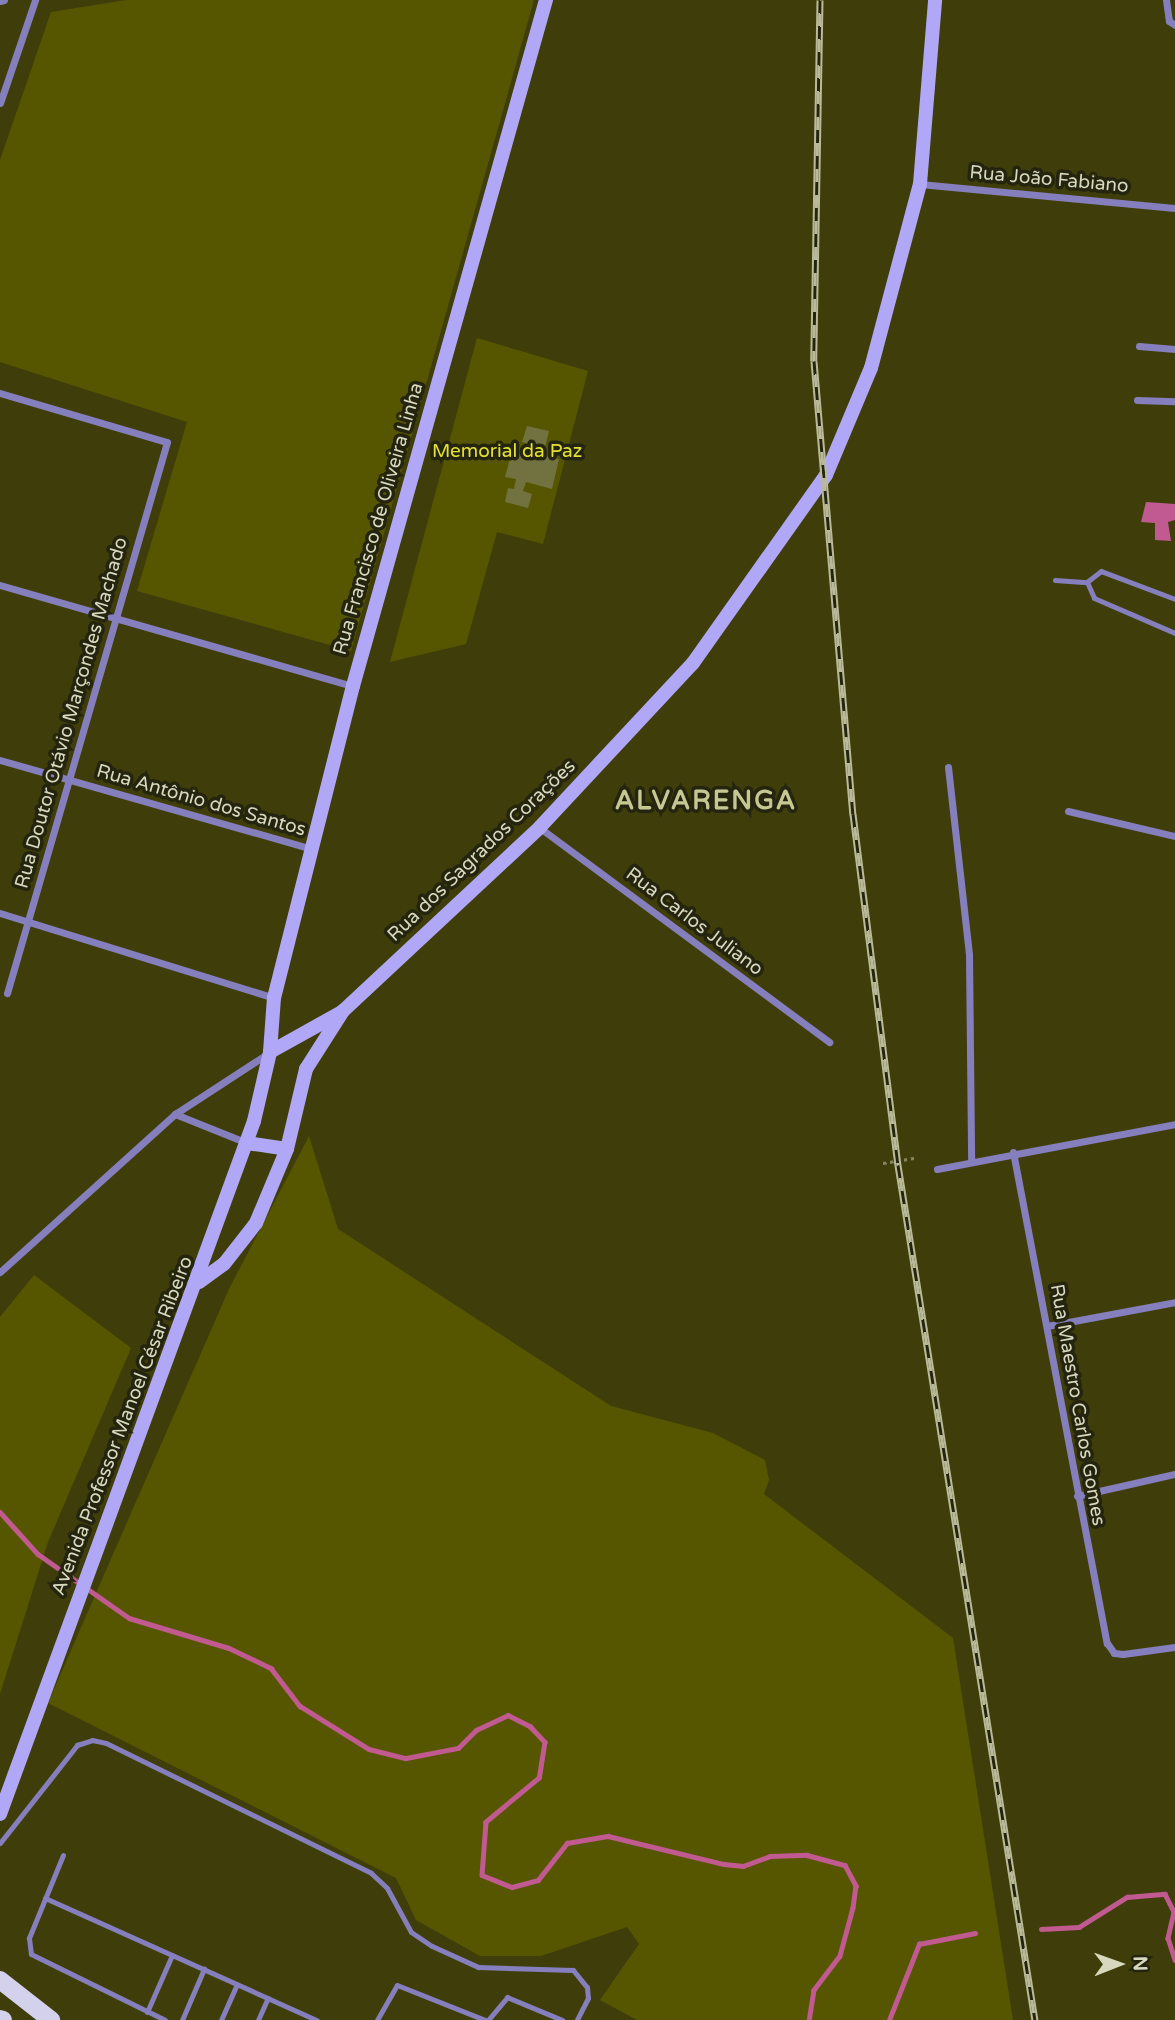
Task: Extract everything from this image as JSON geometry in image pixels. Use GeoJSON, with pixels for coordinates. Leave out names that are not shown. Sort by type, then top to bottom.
{"type":"FeatureCollection","features":[{"type":"Feature","properties":{"kind":"main road","name":"Rua Francisco de Oliveira Linha"},"geometry":{"type":"LineString","coordinates":[[270,1052],[274,998],[352,686],[546,0]]}},
{"type":"Feature","properties":{"kind":"main road","name":"Rua dos Sagrados Corações"},"geometry":{"type":"LineString","coordinates":[[343,1011],[540,827],[701,653],[826,475],[871,368],[920,184],[935,0]]}},
{"type":"Feature","properties":{"kind":"main road"},"geometry":{"type":"LineString","coordinates":[[270,1052],[343,1011]]}},
{"type":"Feature","properties":{"kind":"main road"},"geometry":{"type":"LineString","coordinates":[[199,1282],[224,1264],[256,1223],[287,1149],[306,1069],[343,1011]]}},
{"type":"Feature","properties":{"kind":"main road","name":"Avenida Professor Manoel César Ribeiro"},"geometry":{"type":"LineString","coordinates":[[0,1812],[199,1282],[247,1143],[270,1052]]}},
{"type":"Feature","properties":{"kind":"main road"},"geometry":{"type":"LineString","coordinates":[[247,1143],[287,1149]]}},
{"type":"Feature","properties":{"kind":"main road"},"geometry":{"type":"LineString","coordinates":[[0,1980],[51,2020]]}},
{"type":"Feature","properties":{"kind":"street"},"geometry":{"type":"LineString","coordinates":[[0,103],[36,0]]}},
{"type":"Feature","properties":{"kind":"street"},"geometry":{"type":"LineString","coordinates":[[1166,0],[1169,21],[1175,25]]}},
{"type":"Feature","properties":{"kind":"street","name":"Rua João Fabiano"},"geometry":{"type":"LineString","coordinates":[[920,184],[1175,208]]}},
{"type":"Feature","properties":{"kind":"street"},"geometry":{"type":"LineString","coordinates":[[1139,346],[1175,349]]}},
{"type":"Feature","properties":{"kind":"street","name":"Rua Doutor Otávio Marçondes Machado"},"geometry":{"type":"LineString","coordinates":[[0,393],[167,442],[7,993]]}},
{"type":"Feature","properties":{"kind":"street"},"geometry":{"type":"LineString","coordinates":[[1138,400],[1175,401]]}},
{"type":"Feature","properties":{"kind":"street"},"geometry":{"type":"LineString","coordinates":[[0,585],[352,686]]}},
{"type":"Feature","properties":{"kind":"street","name":"Rua Antônio dos Santos"},"geometry":{"type":"LineString","coordinates":[[0,760],[313,849]]}},
{"type":"Feature","properties":{"kind":"street"},"geometry":{"type":"LineString","coordinates":[[948,767],[970,955],[971,1160]]}},
{"type":"Feature","properties":{"kind":"street"},"geometry":{"type":"LineString","coordinates":[[1068,811],[1175,836]]}},
{"type":"Feature","properties":{"kind":"street","name":"Rua Carlos Juliano"},"geometry":{"type":"LineString","coordinates":[[540,827],[829,1042]]}},
{"type":"Feature","properties":{"kind":"street"},"geometry":{"type":"LineString","coordinates":[[0,913],[274,998]]}},
{"type":"Feature","properties":{"kind":"street"},"geometry":{"type":"LineString","coordinates":[[0,1272],[175,1114],[270,1052]]}},
{"type":"Feature","properties":{"kind":"street"},"geometry":{"type":"LineString","coordinates":[[175,1114],[247,1143]]}},
{"type":"Feature","properties":{"kind":"street"},"geometry":{"type":"LineString","coordinates":[[937,1169],[1013,1152],[1175,1124]]}},
{"type":"Feature","properties":{"kind":"street","name":"Rua Maestro Carlos Gomes"},"geometry":{"type":"LineString","coordinates":[[1013,1152],[1107,1643],[1114,1653],[1123,1654],[1175,1647]]}},
{"type":"Feature","properties":{"kind":"street"},"geometry":{"type":"LineString","coordinates":[[1047,1326],[1175,1302]]}},
{"type":"Feature","properties":{"kind":"street"},"geometry":{"type":"LineString","coordinates":[[1077,1496],[1175,1474]]}},
{"type":"Feature","properties":{"kind":"lane"},"geometry":{"type":"LineString","coordinates":[[1055,580],[1087,582],[1101,571],[1175,599]]}},
{"type":"Feature","properties":{"kind":"lane"},"geometry":{"type":"LineString","coordinates":[[1087,582],[1094,598],[1175,632]]}},
{"type":"Feature","properties":{"kind":"lane"},"geometry":{"type":"LineString","coordinates":[[0,1843],[77,1745],[92,1740],[106,1743],[371,1874],[387,1888],[411,1932],[432,1946],[478,1967],[573,1970],[587,1987],[587,1998],[577,2020]]}},
{"type":"Feature","properties":{"kind":"lane"},"geometry":{"type":"LineString","coordinates":[[63,1855],[29,1938],[30,1954],[165,2020]]}},
{"type":"Feature","properties":{"kind":"lane"},"geometry":{"type":"LineString","coordinates":[[45,1898],[317,2020]]}},
{"type":"Feature","properties":{"kind":"lane"},"geometry":{"type":"LineString","coordinates":[[147,2012],[172,1955]]}},
{"type":"Feature","properties":{"kind":"lane"},"geometry":{"type":"LineString","coordinates":[[182,2020],[204,1969]]}},
{"type":"Feature","properties":{"kind":"lane"},"geometry":{"type":"LineString","coordinates":[[221,2020],[237,1984]]}},
{"type":"Feature","properties":{"kind":"lane"},"geometry":{"type":"LineString","coordinates":[[377,2020],[397,1985],[487,2020],[507,1997],[562,2020]]}},
{"type":"Feature","properties":{"kind":"lane"},"geometry":{"type":"LineString","coordinates":[[258,2020],[268,1998]]}},
{"type":"Feature","properties":{"kind":"lane"},"geometry":{"type":"LineString","coordinates":[[296,2020],[300,2012]]}},
{"type":"Feature","properties":{"kind":"path"},"geometry":{"type":"LineString","coordinates":[[883,1163],[916,1158]]}},
{"type":"Feature","properties":{"kind":"green space"},"geometry":{"type":"Polygon","coordinates":[[[126,0],[534,0],[351,651],[137,591],[187,422],[0,362],[0,160],[51,12],[126,0]]]}},
{"type":"Feature","properties":{"kind":"green space","name":"Memorial da Paz"},"geometry":{"type":"Polygon","coordinates":[[[477,338],[588,371],[543,544],[497,532],[466,644],[390,662],[477,338]]]}},
{"type":"Feature","properties":{"kind":"green space"},"geometry":{"type":"Polygon","coordinates":[[[309,1136],[338,1229],[611,1406],[713,1433],[765,1460],[769,1480],[764,1494],[953,1638],[1013,2020],[637,2020],[600,2000],[639,1944],[627,1927],[541,1956],[480,1956],[416,1920],[396,1878],[48,1703],[229,1289],[309,1136]]]}},
{"type":"Feature","properties":{"kind":"green space"},"geometry":{"type":"Polygon","coordinates":[[[34,1275],[131,1348],[48,1542],[0,1694],[0,1317],[34,1275]]]}},
{"type":"Feature","properties":{"kind":"shaded area"},"geometry":{"type":"Polygon","coordinates":[[[1146,502],[1175,504],[1175,520],[1168,522],[1171,541],[1155,540],[1155,523],[1141,522],[1146,502]]]}},
{"type":"Feature","properties":{"kind":"building"},"geometry":{"type":"Polygon","coordinates":[[[527,426],[549,431],[545,447],[539,446],[537,454],[559,459],[552,489],[526,482],[523,491],[532,494],[528,508],[505,502],[508,488],[514,489],[516,479],[505,477],[513,447],[527,451],[529,444],[522,442],[527,426]]]}},
{"type":"Feature","properties":{"kind":"waterway"},"geometry":{"type":"LineString","coordinates":[[0,1512],[38,1554],[129,1618],[229,1648],[271,1668],[300,1706],[369,1749],[406,1758],[458,1748],[476,1730],[508,1715],[530,1726],[545,1742],[539,1778],[486,1822],[482,1875],[512,1887],[538,1880],[567,1843],[608,1836],[724,1864],[743,1866],[770,1856],[807,1855],[845,1865],[856,1886],[853,1908],[840,1956],[814,1990],[809,2020]]}},
{"type":"Feature","properties":{"kind":"waterway"},"geometry":{"type":"LineString","coordinates":[[1041,1929],[1079,1927],[1127,1897],[1165,1894],[1174,1912],[1168,1938],[1175,1960]]}},
{"type":"Feature","properties":{"kind":"waterway"},"geometry":{"type":"LineString","coordinates":[[889,2020],[919,1944],[975,1933]]}},
{"type":"Feature","properties":{"kind":"railway"},"geometry":{"type":"LineString","coordinates":[[820,0],[814,361],[853,814],[898,1165],[1035,2020]]}},
{"type":"Feature","properties":{"kind":"district","name":"ALVARENGA"},"geometry":{"type":"Point","coordinates":[706,801]}}]}
